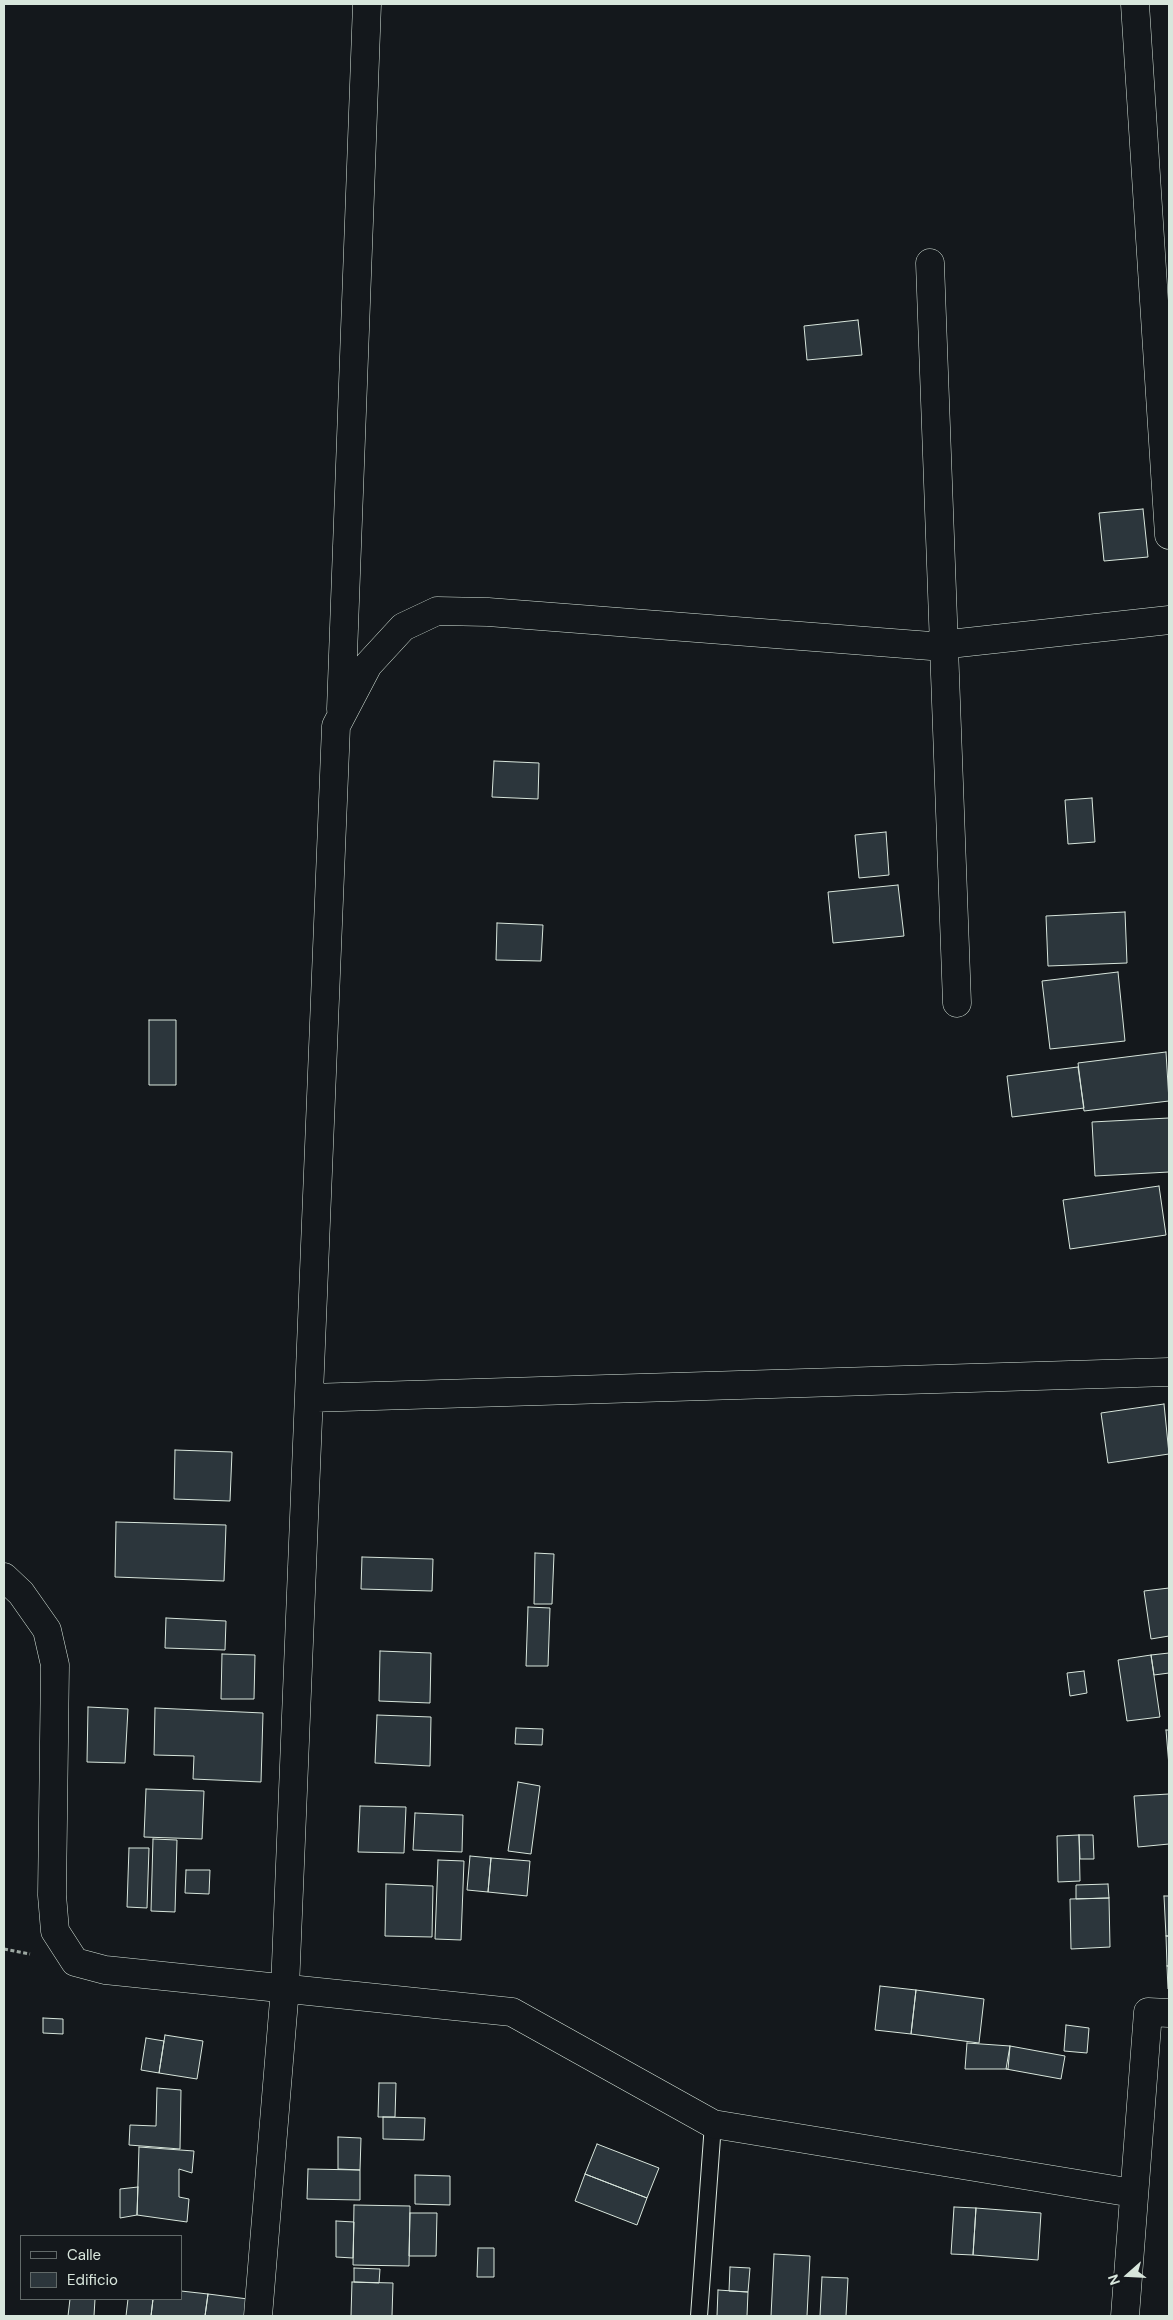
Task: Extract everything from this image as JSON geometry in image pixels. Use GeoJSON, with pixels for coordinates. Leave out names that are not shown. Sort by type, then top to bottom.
{"type":"FeatureCollection","features":[{"type":"Feature","properties":{"kind":"street"},"geometry":{"type":"LineString","coordinates":[[341,716],[367,4]]}},
{"type":"Feature","properties":{"kind":"street"},"geometry":{"type":"LineString","coordinates":[[1135,4],[1169,535]]}},
{"type":"Feature","properties":{"kind":"street"},"geometry":{"type":"LineString","coordinates":[[930,262],[957,1003]]}},
{"type":"Feature","properties":{"kind":"street"},"geometry":{"type":"LineString","coordinates":[[258,2316],[285,1988],[336,726],[368,665],[403,626],[438,611],[488,612],[931,646],[1169,620]]}},
{"type":"Feature","properties":{"kind":"street"},"geometry":{"type":"LineString","coordinates":[[309,1398],[1169,1372]]}},
{"type":"Feature","properties":{"kind":"street"},"geometry":{"type":"LineString","coordinates":[[4,1577],[22,1593],[47,1630],[55,1665],[52,1895],[55,1932],[75,1962],[105,1970],[512,2012],[714,2124],[1134,2193]]}},
{"type":"Feature","properties":{"kind":"street"},"geometry":{"type":"LineString","coordinates":[[1125,2316],[1148,2012],[1169,2012]]}},
{"type":"Feature","properties":{"kind":"lane"},"geometry":{"type":"LineString","coordinates":[[699,2316],[714,2124]]}},
{"type":"Feature","properties":{"kind":"building"},"geometry":{"type":"Polygon","coordinates":[[[858,320],[862,355],[807,360],[804,326],[858,320]]]}},
{"type":"Feature","properties":{"kind":"building"},"geometry":{"type":"Polygon","coordinates":[[[1143,509],[1148,557],[1104,561],[1099,513],[1143,509]]]}},
{"type":"Feature","properties":{"kind":"building"},"geometry":{"type":"Polygon","coordinates":[[[494,761],[539,763],[538,799],[492,797],[494,761]]]}},
{"type":"Feature","properties":{"kind":"building"},"geometry":{"type":"Polygon","coordinates":[[[1092,798],[1095,842],[1068,844],[1065,800],[1092,798]]]}},
{"type":"Feature","properties":{"kind":"building"},"geometry":{"type":"Polygon","coordinates":[[[886,832],[889,875],[859,878],[855,835],[886,832]]]}},
{"type":"Feature","properties":{"kind":"building"},"geometry":{"type":"Polygon","coordinates":[[[898,885],[904,936],[833,943],[828,892],[898,885]]]}},
{"type":"Feature","properties":{"kind":"building"},"geometry":{"type":"Polygon","coordinates":[[[1125,912],[1127,963],[1048,966],[1046,916],[1125,912]]]}},
{"type":"Feature","properties":{"kind":"building"},"geometry":{"type":"Polygon","coordinates":[[[497,923],[543,925],[541,961],[496,960],[497,923]]]}},
{"type":"Feature","properties":{"kind":"building"},"geometry":{"type":"Polygon","coordinates":[[[1118,972],[1125,1041],[1050,1049],[1042,981],[1118,972]]]}},
{"type":"Feature","properties":{"kind":"building"},"geometry":{"type":"Polygon","coordinates":[[[149,1020],[176,1020],[176,1085],[149,1085],[149,1020]]]}},
{"type":"Feature","properties":{"kind":"building"},"geometry":{"type":"Polygon","coordinates":[[[1166,1052],[1169,1101],[1084,1111],[1078,1063],[1166,1052]]]}},
{"type":"Feature","properties":{"kind":"building"},"geometry":{"type":"Polygon","coordinates":[[[1078,1067],[1084,1108],[1012,1117],[1007,1076],[1078,1067]]]}},
{"type":"Feature","properties":{"kind":"building"},"geometry":{"type":"Polygon","coordinates":[[[1169,1118],[1169,1172],[1095,1176],[1092,1122],[1169,1118]]]}},
{"type":"Feature","properties":{"kind":"building"},"geometry":{"type":"Polygon","coordinates":[[[1159,1186],[1166,1235],[1070,1249],[1063,1200],[1159,1186]]]}},
{"type":"Feature","properties":{"kind":"building"},"geometry":{"type":"Polygon","coordinates":[[[1164,1404],[1169,1454],[1108,1463],[1101,1413],[1164,1404]]]}},
{"type":"Feature","properties":{"kind":"building"},"geometry":{"type":"Polygon","coordinates":[[[175,1450],[232,1452],[230,1501],[174,1499],[175,1450]]]}},
{"type":"Feature","properties":{"kind":"building"},"geometry":{"type":"Polygon","coordinates":[[[116,1522],[226,1525],[224,1581],[115,1577],[116,1522]]]}},
{"type":"Feature","properties":{"kind":"building"},"geometry":{"type":"Polygon","coordinates":[[[535,1553],[554,1554],[552,1604],[534,1604],[535,1553]]]}},
{"type":"Feature","properties":{"kind":"building"},"geometry":{"type":"Polygon","coordinates":[[[362,1557],[433,1559],[432,1591],[361,1589],[362,1557]]]}},
{"type":"Feature","properties":{"kind":"building"},"geometry":{"type":"Polygon","coordinates":[[[1169,1588],[1169,1636],[1151,1639],[1144,1591],[1169,1588]]]}},
{"type":"Feature","properties":{"kind":"building"},"geometry":{"type":"Polygon","coordinates":[[[528,1607],[550,1608],[548,1666],[526,1666],[528,1607]]]}},
{"type":"Feature","properties":{"kind":"building"},"geometry":{"type":"Polygon","coordinates":[[[166,1618],[226,1621],[225,1650],[165,1648],[166,1618]]]}},
{"type":"Feature","properties":{"kind":"building"},"geometry":{"type":"Polygon","coordinates":[[[380,1651],[431,1653],[430,1703],[379,1701],[380,1651]]]}},
{"type":"Feature","properties":{"kind":"building"},"geometry":{"type":"Polygon","coordinates":[[[1169,1653],[1169,1673],[1154,1675],[1151,1655],[1169,1653]]]}},
{"type":"Feature","properties":{"kind":"building"},"geometry":{"type":"Polygon","coordinates":[[[222,1654],[255,1655],[254,1699],[221,1699],[222,1654]]]}},
{"type":"Feature","properties":{"kind":"building"},"geometry":{"type":"Polygon","coordinates":[[[1151,1655],[1160,1717],[1127,1721],[1118,1660],[1151,1655]]]}},
{"type":"Feature","properties":{"kind":"building"},"geometry":{"type":"Polygon","coordinates":[[[1084,1671],[1087,1693],[1070,1696],[1067,1673],[1084,1671]]]}},
{"type":"Feature","properties":{"kind":"building"},"geometry":{"type":"Polygon","coordinates":[[[88,1707],[128,1709],[125,1763],[87,1762],[88,1707]]]}},
{"type":"Feature","properties":{"kind":"building"},"geometry":{"type":"Polygon","coordinates":[[[155,1708],[263,1713],[261,1782],[193,1779],[194,1756],[154,1755],[155,1708]]]}},
{"type":"Feature","properties":{"kind":"building"},"geometry":{"type":"Polygon","coordinates":[[[377,1715],[431,1717],[430,1766],[375,1763],[377,1715]]]}},
{"type":"Feature","properties":{"kind":"building"},"geometry":{"type":"Polygon","coordinates":[[[516,1728],[543,1729],[542,1745],[515,1744],[516,1728]]]}},
{"type":"Feature","properties":{"kind":"building"},"geometry":{"type":"Polygon","coordinates":[[[1166,1730],[1169,1730],[1169,1766],[1166,1730]]]}},
{"type":"Feature","properties":{"kind":"building"},"geometry":{"type":"Polygon","coordinates":[[[518,1782],[540,1786],[531,1854],[508,1851],[518,1782]]]}},
{"type":"Feature","properties":{"kind":"building"},"geometry":{"type":"Polygon","coordinates":[[[146,1789],[204,1791],[202,1839],[144,1837],[146,1789]]]}},
{"type":"Feature","properties":{"kind":"building"},"geometry":{"type":"Polygon","coordinates":[[[1169,1794],[1169,1844],[1138,1847],[1134,1796],[1169,1794]]]}},
{"type":"Feature","properties":{"kind":"building"},"geometry":{"type":"Polygon","coordinates":[[[360,1806],[406,1807],[404,1853],[358,1852],[360,1806]]]}},
{"type":"Feature","properties":{"kind":"building"},"geometry":{"type":"Polygon","coordinates":[[[415,1813],[463,1815],[462,1852],[413,1850],[415,1813]]]}},
{"type":"Feature","properties":{"kind":"building"},"geometry":{"type":"Polygon","coordinates":[[[1079,1835],[1093,1835],[1094,1859],[1080,1859],[1079,1835]]]}},
{"type":"Feature","properties":{"kind":"building"},"geometry":{"type":"Polygon","coordinates":[[[1079,1835],[1080,1881],[1058,1882],[1057,1836],[1079,1835]]]}},
{"type":"Feature","properties":{"kind":"building"},"geometry":{"type":"Polygon","coordinates":[[[153,1839],[177,1840],[175,1912],[151,1911],[153,1839]]]}},
{"type":"Feature","properties":{"kind":"building"},"geometry":{"type":"Polygon","coordinates":[[[129,1848],[149,1848],[147,1908],[127,1907],[129,1848]]]}},
{"type":"Feature","properties":{"kind":"building"},"geometry":{"type":"Polygon","coordinates":[[[470,1856],[491,1858],[488,1892],[467,1890],[470,1856]]]}},
{"type":"Feature","properties":{"kind":"building"},"geometry":{"type":"Polygon","coordinates":[[[491,1858],[530,1861],[527,1896],[488,1892],[491,1858]]]}},
{"type":"Feature","properties":{"kind":"building"},"geometry":{"type":"Polygon","coordinates":[[[438,1860],[464,1861],[461,1940],[435,1939],[438,1860]]]}},
{"type":"Feature","properties":{"kind":"building"},"geometry":{"type":"Polygon","coordinates":[[[186,1870],[210,1870],[209,1894],[185,1893],[186,1870]]]}},
{"type":"Feature","properties":{"kind":"building"},"geometry":{"type":"Polygon","coordinates":[[[386,1884],[433,1886],[432,1937],[385,1936],[386,1884]]]}},
{"type":"Feature","properties":{"kind":"building"},"geometry":{"type":"Polygon","coordinates":[[[1108,1884],[1109,1898],[1076,1899],[1076,1885],[1108,1884]]]}},
{"type":"Feature","properties":{"kind":"building"},"geometry":{"type":"Polygon","coordinates":[[[1164,1896],[1169,1896],[1169,1936],[1166,1936],[1164,1896]]]}},
{"type":"Feature","properties":{"kind":"building"},"geometry":{"type":"Polygon","coordinates":[[[1109,1898],[1110,1947],[1071,1949],[1070,1899],[1109,1898]]]}},
{"type":"Feature","properties":{"kind":"building"},"geometry":{"type":"Polygon","coordinates":[[[1166,1936],[1169,1936],[1169,1966],[1167,1966],[1166,1936]]]}},
{"type":"Feature","properties":{"kind":"building"},"geometry":{"type":"Polygon","coordinates":[[[1167,1966],[1169,1966],[1169,1989],[1168,1989],[1167,1966]]]}},
{"type":"Feature","properties":{"kind":"building"},"geometry":{"type":"Polygon","coordinates":[[[880,1986],[916,1990],[911,2034],[875,2030],[880,1986]]]}},
{"type":"Feature","properties":{"kind":"building"},"geometry":{"type":"Polygon","coordinates":[[[916,1990],[984,1999],[979,2043],[911,2034],[916,1990]]]}},
{"type":"Feature","properties":{"kind":"building"},"geometry":{"type":"Polygon","coordinates":[[[43,2018],[63,2019],[63,2034],[43,2033],[43,2018]]]}},
{"type":"Feature","properties":{"kind":"building"},"geometry":{"type":"Polygon","coordinates":[[[1066,2025],[1089,2028],[1087,2053],[1064,2051],[1066,2025]]]}},
{"type":"Feature","properties":{"kind":"building"},"geometry":{"type":"Polygon","coordinates":[[[165,2035],[203,2041],[197,2079],[159,2073],[165,2035]]]}},
{"type":"Feature","properties":{"kind":"building"},"geometry":{"type":"Polygon","coordinates":[[[146,2038],[164,2041],[159,2073],[141,2070],[146,2038]]]}},
{"type":"Feature","properties":{"kind":"building"},"geometry":{"type":"Polygon","coordinates":[[[967,2043],[1010,2046],[1008,2069],[965,2069],[967,2043]]]}},
{"type":"Feature","properties":{"kind":"building"},"geometry":{"type":"Polygon","coordinates":[[[1010,2046],[1065,2056],[1061,2079],[1006,2069],[1010,2046]]]}},
{"type":"Feature","properties":{"kind":"building"},"geometry":{"type":"Polygon","coordinates":[[[379,2083],[396,2083],[395,2117],[378,2117],[379,2083]]]}},
{"type":"Feature","properties":{"kind":"building"},"geometry":{"type":"Polygon","coordinates":[[[157,2088],[181,2090],[180,2149],[129,2145],[130,2125],[156,2126],[157,2088]]]}},
{"type":"Feature","properties":{"kind":"building"},"geometry":{"type":"Polygon","coordinates":[[[383,2117],[425,2118],[424,2140],[383,2139],[383,2117]]]}},
{"type":"Feature","properties":{"kind":"building"},"geometry":{"type":"Polygon","coordinates":[[[338,2137],[361,2138],[360,2170],[338,2169],[338,2137]]]}},
{"type":"Feature","properties":{"kind":"building"},"geometry":{"type":"Polygon","coordinates":[[[597,2144],[659,2168],[647,2198],[585,2174],[597,2144]]]}},
{"type":"Feature","properties":{"kind":"building"},"geometry":{"type":"Polygon","coordinates":[[[139,2147],[194,2151],[192,2173],[179,2169],[179,2197],[189,2199],[187,2222],[137,2215],[139,2147]]]}},
{"type":"Feature","properties":{"kind":"building"},"geometry":{"type":"Polygon","coordinates":[[[308,2169],[360,2170],[360,2200],[307,2199],[308,2169]]]}},
{"type":"Feature","properties":{"kind":"building"},"geometry":{"type":"Polygon","coordinates":[[[585,2174],[647,2198],[637,2225],[575,2201],[585,2174]]]}},
{"type":"Feature","properties":{"kind":"building"},"geometry":{"type":"Polygon","coordinates":[[[415,2175],[450,2176],[450,2205],[415,2204],[415,2175]]]}},
{"type":"Feature","properties":{"kind":"building"},"geometry":{"type":"Polygon","coordinates":[[[138,2187],[137,2215],[120,2218],[120,2189],[138,2187]]]}},
{"type":"Feature","properties":{"kind":"building"},"geometry":{"type":"Polygon","coordinates":[[[354,2205],[410,2206],[409,2266],[353,2265],[354,2205]]]}},
{"type":"Feature","properties":{"kind":"building"},"geometry":{"type":"Polygon","coordinates":[[[954,2207],[976,2208],[973,2255],[951,2254],[954,2207]]]}},
{"type":"Feature","properties":{"kind":"building"},"geometry":{"type":"Polygon","coordinates":[[[976,2208],[1041,2213],[1038,2260],[973,2255],[976,2208]]]}},
{"type":"Feature","properties":{"kind":"building"},"geometry":{"type":"Polygon","coordinates":[[[410,2213],[437,2213],[436,2256],[409,2256],[410,2213]]]}},
{"type":"Feature","properties":{"kind":"building"},"geometry":{"type":"Polygon","coordinates":[[[336,2221],[354,2222],[353,2258],[336,2257],[336,2221]]]}},
{"type":"Feature","properties":{"kind":"building"},"geometry":{"type":"Polygon","coordinates":[[[478,2248],[494,2248],[494,2277],[477,2277],[478,2248]]]}},
{"type":"Feature","properties":{"kind":"building"},"geometry":{"type":"Polygon","coordinates":[[[774,2254],[810,2256],[807,2316],[771,2316],[774,2254]]]}},
{"type":"Feature","properties":{"kind":"building"},"geometry":{"type":"Polygon","coordinates":[[[730,2267],[750,2268],[748,2292],[729,2291],[730,2267]]]}},
{"type":"Feature","properties":{"kind":"building"},"geometry":{"type":"Polygon","coordinates":[[[354,2268],[380,2269],[379,2283],[354,2282],[354,2268]]]}},
{"type":"Feature","properties":{"kind":"building"},"geometry":{"type":"Polygon","coordinates":[[[822,2277],[848,2278],[846,2316],[820,2316],[822,2277]]]}},
{"type":"Feature","properties":{"kind":"building"},"geometry":{"type":"Polygon","coordinates":[[[352,2282],[393,2283],[392,2316],[351,2316],[352,2282]]]}},
{"type":"Feature","properties":{"kind":"building"},"geometry":{"type":"Polygon","coordinates":[[[718,2290],[748,2292],[747,2316],[717,2316],[718,2290]]]}},
{"type":"Feature","properties":{"kind":"building"},"geometry":{"type":"Polygon","coordinates":[[[182,2291],[208,2294],[205,2316],[151,2316],[153,2300],[182,2300],[182,2291]]]}},
{"type":"Feature","properties":{"kind":"building"},"geometry":{"type":"Polygon","coordinates":[[[208,2294],[248,2299],[246,2316],[205,2316],[208,2294]]]}},
{"type":"Feature","properties":{"kind":"building"},"geometry":{"type":"Polygon","coordinates":[[[70,2300],[95,2300],[94,2316],[68,2316],[70,2300]]]}},
{"type":"Feature","properties":{"kind":"building"},"geometry":{"type":"Polygon","coordinates":[[[128,2300],[153,2300],[151,2316],[126,2316],[128,2300]]]}}]}
